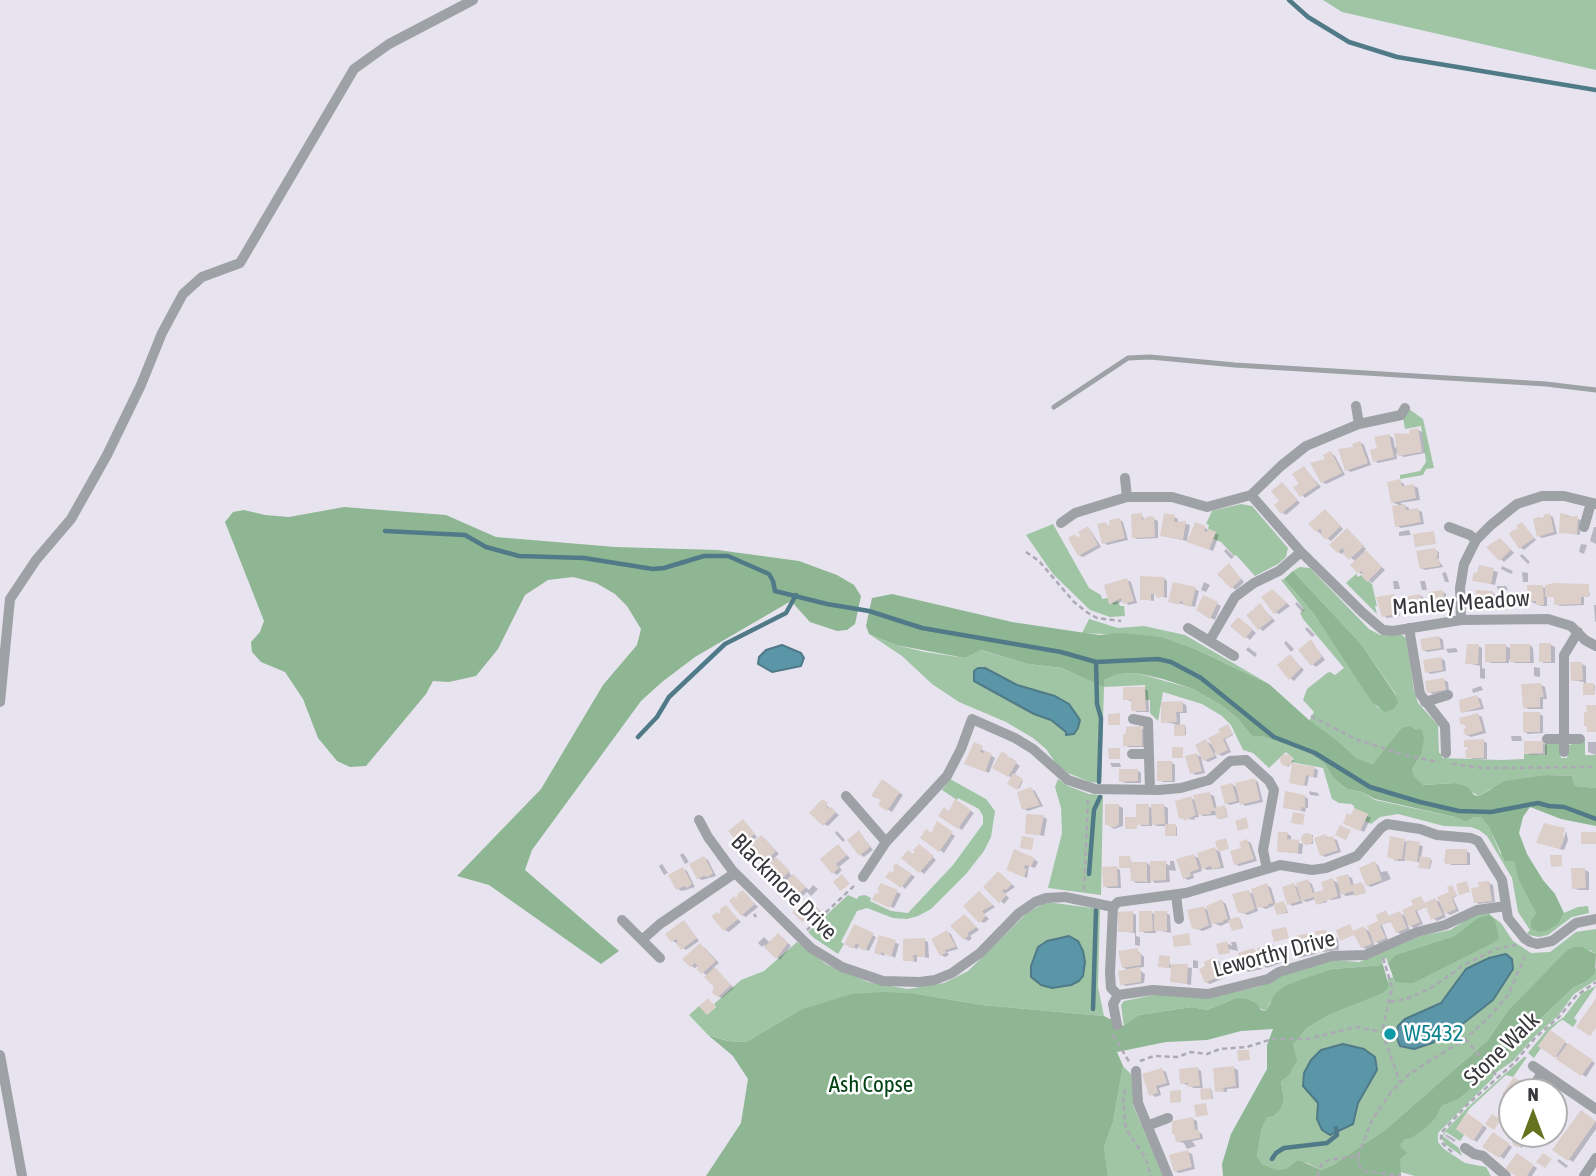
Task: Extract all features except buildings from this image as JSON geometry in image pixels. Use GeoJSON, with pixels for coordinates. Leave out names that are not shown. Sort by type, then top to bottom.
{"type":"FeatureCollection","features":[{"type":"Feature","properties":{"kind":"street"},"geometry":{"type":"LineString","coordinates":[[0,702],[10,598],[36,560],[71,519],[107,454],[141,385],[162,333],[183,294],[202,277],[240,263],[354,69],[389,44],[473,0]]}},
{"type":"Feature","properties":{"kind":"street"},"geometry":{"type":"LineString","coordinates":[[1356,406],[1359,424]]}},
{"type":"Feature","properties":{"kind":"street"},"geometry":{"type":"LineString","coordinates":[[1061,523],[1074,513],[1127,497],[1172,497],[1207,507],[1251,495],[1306,446],[1359,424],[1401,415],[1405,408]]}},
{"type":"Feature","properties":{"kind":"street"},"geometry":{"type":"LineString","coordinates":[[1125,478],[1127,497]]}},
{"type":"Feature","properties":{"kind":"street","name":"Manley Meadow"},"geometry":{"type":"LineString","coordinates":[[1251,495],[1301,552],[1378,627],[1388,631],[1461,620],[1550,619],[1564,623],[1596,646]]}},
{"type":"Feature","properties":{"kind":"street"},"geometry":{"type":"LineString","coordinates":[[1461,620],[1461,573],[1476,540],[1509,509],[1534,497],[1557,495],[1593,503],[1584,527]]}},
{"type":"Feature","properties":{"kind":"street"},"geometry":{"type":"LineString","coordinates":[[1449,527],[1476,540]]}},
{"type":"Feature","properties":{"kind":"street"},"geometry":{"type":"LineString","coordinates":[[1210,640],[1235,597],[1254,583],[1279,571],[1301,552]]}},
{"type":"Feature","properties":{"kind":"street"},"geometry":{"type":"LineString","coordinates":[[1188,628],[1234,656]]}},
{"type":"Feature","properties":{"kind":"street"},"geometry":{"type":"LineString","coordinates":[[1409,628],[1420,694],[1445,726],[1446,753]]}},
{"type":"Feature","properties":{"kind":"street"},"geometry":{"type":"LineString","coordinates":[[1564,752],[1564,655],[1578,632]]}},
{"type":"Feature","properties":{"kind":"street"},"geometry":{"type":"LineString","coordinates":[[1425,702],[1448,695]]}},
{"type":"Feature","properties":{"kind":"street"},"geometry":{"type":"LineString","coordinates":[[863,877],[886,842],[947,776],[972,719],[1025,743],[1068,780],[1089,788],[1181,789],[1205,782],[1235,759],[1251,763],[1274,790],[1263,850],[1267,869]]}},
{"type":"Feature","properties":{"kind":"street"},"geometry":{"type":"LineString","coordinates":[[1133,719],[1146,720],[1149,730],[1150,790]]}},
{"type":"Feature","properties":{"kind":"street"},"geometry":{"type":"LineString","coordinates":[[1149,730],[1162,730]]}},
{"type":"Feature","properties":{"kind":"street"},"geometry":{"type":"LineString","coordinates":[[1547,739],[1580,739]]}},
{"type":"Feature","properties":{"kind":"street"},"geometry":{"type":"LineString","coordinates":[[1132,754],[1149,754]]}},
{"type":"Feature","properties":{"kind":"street"},"geometry":{"type":"LineString","coordinates":[[846,796],[886,842]]}},
{"type":"Feature","properties":{"kind":"street","name":"Blackmore Drive"},"geometry":{"type":"LineString","coordinates":[[699,820],[715,848],[735,873],[800,938],[826,959],[860,975],[883,981],[935,980],[968,964],[1019,913],[1046,898],[1065,897],[1113,907]]}},
{"type":"Feature","properties":{"kind":"street"},"geometry":{"type":"LineString","coordinates":[[1117,1025],[1113,1004],[1118,995],[1114,993],[1110,983],[1113,907],[1122,901],[1176,895],[1280,865],[1319,869],[1349,860],[1360,853],[1384,825],[1402,825],[1437,835],[1478,841],[1502,880],[1508,918],[1530,942],[1537,944],[1552,941],[1576,923],[1596,919]]}},
{"type":"Feature","properties":{"kind":"street"},"geometry":{"type":"LineString","coordinates":[[643,939],[660,924],[735,873]]}},
{"type":"Feature","properties":{"kind":"street"},"geometry":{"type":"LineString","coordinates":[[1176,895],[1179,919]]}},
{"type":"Feature","properties":{"kind":"street","name":"Leworthy Drive"},"geometry":{"type":"LineString","coordinates":[[1118,995],[1153,990],[1200,994],[1220,991],[1268,979],[1279,972],[1332,956],[1365,955],[1418,932],[1445,925],[1469,913],[1506,906]]}},
{"type":"Feature","properties":{"kind":"street"},"geometry":{"type":"LineString","coordinates":[[622,920],[660,958]]}},
{"type":"Feature","properties":{"kind":"street"},"geometry":{"type":"LineString","coordinates":[[0,1055],[22,1176]]}},
{"type":"Feature","properties":{"kind":"street"},"geometry":{"type":"LineString","coordinates":[[1536,1078],[1538,1069],[1551,1078]]}},
{"type":"Feature","properties":{"kind":"street"},"geometry":{"type":"LineString","coordinates":[[1136,1071],[1138,1103],[1168,1176]]}},
{"type":"Feature","properties":{"kind":"street"},"geometry":{"type":"LineString","coordinates":[[1568,1090],[1596,1110]]}},
{"type":"Feature","properties":{"kind":"street"},"geometry":{"type":"LineString","coordinates":[[1147,1126],[1167,1118]]}},
{"type":"Feature","properties":{"kind":"street"},"geometry":{"type":"LineString","coordinates":[[1465,1148],[1483,1156],[1506,1176]]}},
{"type":"Feature","properties":{"kind":"street"},"geometry":{"type":"LineString","coordinates":[[1584,1176],[1596,1158]]}},
{"type":"Feature","properties":{"kind":"lane"},"geometry":{"type":"LineString","coordinates":[[1054,407],[1128,358],[1150,357],[1235,365],[1546,384],[1596,390]]}},
{"type":"Feature","properties":{"kind":"path"},"geometry":{"type":"LineString","coordinates":[[1026,552],[1039,561],[1074,602],[1088,613],[1097,618],[1121,621]]}},
{"type":"Feature","properties":{"kind":"path"},"geometry":{"type":"LineString","coordinates":[[1083,901],[1089,788]]}},
{"type":"Feature","properties":{"kind":"path"},"geometry":{"type":"LineString","coordinates":[[800,938],[861,876],[863,877]]}},
{"type":"Feature","properties":{"kind":"path"},"geometry":{"type":"LineString","coordinates":[[1390,1002],[1409,998],[1431,988],[1464,965],[1496,949],[1530,942]]}},
{"type":"Feature","properties":{"kind":"path"},"geometry":{"type":"LineString","coordinates":[[1401,1176],[1363,1171],[1358,1164],[1358,1156],[1372,1119],[1400,1082],[1422,1064],[1465,1039],[1508,995],[1519,975],[1530,942]]}},
{"type":"Feature","properties":{"kind":"path"},"geometry":{"type":"LineString","coordinates":[[1384,959],[1392,986],[1382,1032],[1400,1082]]}},
{"type":"Feature","properties":{"kind":"path","name":"Stone Walk"},"geometry":{"type":"LineString","coordinates":[[1443,1144],[1440,1140],[1441,1133],[1514,1063],[1581,990],[1596,982]]}},
{"type":"Feature","properties":{"kind":"path"},"geometry":{"type":"LineString","coordinates":[[1117,1025],[1111,1028],[1112,1034],[1132,1066],[1154,1056],[1172,1058],[1191,1052],[1207,1054],[1272,1039],[1307,1039],[1356,1027],[1382,1032]]}},
{"type":"Feature","properties":{"kind":"path"},"geometry":{"type":"LineString","coordinates":[[1465,1039],[1498,1076]]}},
{"type":"Feature","properties":{"kind":"path"},"geometry":{"type":"LineString","coordinates":[[1317,1176],[1321,1165],[1328,1160],[1358,1156]]}},
{"type":"Feature","properties":{"kind":"green space"},"geometry":{"type":"Polygon","coordinates":[[[1323,0],[1596,0],[1596,70],[1342,12],[1323,0]]]}},
{"type":"Feature","properties":{"kind":"green space"},"geometry":{"type":"Polygon","coordinates":[[[1409,409],[1423,419],[1434,468],[1426,469],[1423,475],[1400,479],[1400,475],[1420,471],[1426,462],[1421,426],[1405,429],[1403,418],[1409,409]]]}},
{"type":"Feature","properties":{"kind":"green space"},"geometry":{"type":"Polygon","coordinates":[[[1241,504],[1252,506],[1288,548],[1286,557],[1278,564],[1255,576],[1236,555],[1221,542],[1213,539],[1216,532],[1208,529],[1209,525],[1206,524],[1212,511],[1241,504]]]}},
{"type":"Feature","properties":{"kind":"green space"},"geometry":{"type":"Polygon","coordinates":[[[344,507],[446,515],[496,537],[615,547],[718,550],[799,561],[837,575],[854,585],[861,596],[855,624],[847,630],[837,631],[810,622],[791,601],[695,657],[662,682],[641,701],[532,850],[525,870],[619,951],[601,964],[489,885],[457,876],[541,789],[603,685],[637,645],[641,629],[627,606],[615,594],[596,583],[573,577],[548,580],[525,595],[498,649],[476,676],[449,682],[433,681],[426,694],[366,766],[350,767],[337,761],[318,738],[303,699],[285,672],[261,662],[252,652],[251,642],[260,632],[264,621],[225,522],[233,512],[244,510],[289,517],[344,507]]]}},
{"type":"Feature","properties":{"kind":"green space"},"geometry":{"type":"Polygon","coordinates":[[[1053,524],[1089,588],[1101,595],[1102,599],[1108,598],[1110,604],[1118,601],[1120,606],[1124,606],[1125,616],[1110,617],[1090,610],[1053,574],[1026,535],[1053,524]]]}},
{"type":"Feature","properties":{"kind":"green space"},"geometry":{"type":"Polygon","coordinates":[[[1300,567],[1310,568],[1369,629],[1380,635],[1402,635],[1406,638],[1414,691],[1418,703],[1438,725],[1439,753],[1442,758],[1524,759],[1524,754],[1545,755],[1545,740],[1559,744],[1561,758],[1567,758],[1569,745],[1585,741],[1585,755],[1596,755],[1596,788],[1575,786],[1572,776],[1548,775],[1490,789],[1479,796],[1455,783],[1422,785],[1412,769],[1421,755],[1416,730],[1411,726],[1373,764],[1357,758],[1309,721],[1314,712],[1303,700],[1307,689],[1327,673],[1335,675],[1344,668],[1303,619],[1300,613],[1304,609],[1281,580],[1284,579],[1314,614],[1378,708],[1397,702],[1395,693],[1362,645],[1293,571],[1300,567]]]}},
{"type":"Feature","properties":{"kind":"green space"},"geometry":{"type":"Polygon","coordinates":[[[1293,571],[1362,645],[1395,694],[1398,702],[1394,709],[1385,712],[1372,702],[1314,614],[1284,579],[1293,571]]]}},
{"type":"Feature","properties":{"kind":"green space"},"geometry":{"type":"Polygon","coordinates":[[[1356,574],[1372,584],[1377,614],[1346,583],[1356,574]]]}},
{"type":"Feature","properties":{"kind":"green space"},"geometry":{"type":"Polygon","coordinates":[[[892,594],[1012,622],[1099,635],[1121,633],[1162,637],[1193,648],[1269,684],[1357,758],[1373,764],[1402,728],[1411,726],[1416,730],[1421,729],[1424,738],[1421,755],[1412,769],[1423,785],[1455,783],[1468,787],[1474,795],[1479,796],[1505,781],[1548,775],[1572,776],[1575,786],[1596,788],[1596,826],[1561,819],[1530,807],[1523,817],[1519,833],[1527,854],[1555,894],[1564,913],[1559,923],[1547,931],[1539,932],[1531,928],[1531,921],[1536,914],[1518,879],[1514,861],[1505,861],[1488,825],[1481,817],[1474,817],[1466,822],[1455,817],[1375,799],[1362,792],[1347,789],[1333,778],[1325,764],[1309,753],[1261,736],[1252,736],[1238,719],[1221,705],[1193,689],[1163,679],[1137,673],[1118,674],[1104,680],[1104,687],[1062,668],[1028,664],[981,650],[965,658],[896,645],[869,634],[866,626],[872,598],[892,594]]]}},
{"type":"Feature","properties":{"kind":"green space"},"geometry":{"type":"Polygon","coordinates":[[[1089,619],[1118,628],[1144,626],[1185,635],[1269,684],[1193,648],[1162,637],[1082,633],[1089,619]]]}},
{"type":"Feature","properties":{"kind":"green space"},"geometry":{"type":"Polygon","coordinates":[[[869,634],[896,645],[925,652],[965,658],[980,650],[1028,664],[1062,668],[1103,686],[1104,680],[1118,674],[1137,673],[1193,689],[1221,705],[1238,719],[1252,736],[1261,736],[1309,753],[1325,764],[1333,778],[1347,789],[1362,792],[1375,800],[1455,817],[1466,822],[1474,817],[1481,817],[1488,824],[1500,853],[1514,860],[1518,879],[1536,914],[1559,923],[1564,913],[1578,907],[1588,906],[1589,913],[1572,917],[1548,935],[1529,935],[1527,933],[1530,930],[1518,912],[1512,878],[1487,836],[1479,830],[1444,826],[1398,814],[1380,817],[1371,824],[1365,821],[1368,814],[1351,804],[1332,799],[1323,768],[1291,762],[1294,759],[1286,752],[1269,768],[1253,753],[1243,750],[1231,725],[1222,716],[1202,704],[1163,692],[1158,721],[1150,713],[1150,700],[1145,700],[1145,685],[1104,687],[1101,783],[1090,782],[1057,765],[1046,749],[1033,738],[1006,722],[959,702],[932,684],[902,656],[869,634]],[[985,668],[975,681],[1034,714],[1051,720],[1070,733],[1034,691],[985,668]]]}},
{"type":"Feature","properties":{"kind":"green space"},"geometry":{"type":"Polygon","coordinates":[[[950,779],[986,799],[995,811],[991,837],[966,874],[931,909],[918,916],[907,919],[893,918],[867,908],[857,911],[841,942],[844,944],[838,954],[814,938],[808,932],[848,895],[857,899],[865,895],[871,898],[870,901],[891,911],[908,913],[953,865],[983,824],[983,816],[979,809],[942,790],[950,779]]]}},
{"type":"Feature","properties":{"kind":"green space"},"geometry":{"type":"Polygon","coordinates":[[[1058,779],[1089,794],[1103,795],[1101,895],[1048,888],[1062,833],[1061,808],[1055,787],[1058,779]]]}},
{"type":"Feature","properties":{"kind":"green space"},"geometry":{"type":"Polygon","coordinates":[[[1047,902],[1100,909],[1098,987],[1104,1016],[982,1005],[917,994],[800,1010],[746,1042],[708,1035],[689,1015],[699,1006],[708,1014],[716,1007],[714,1004],[741,980],[764,971],[797,942],[826,964],[868,982],[908,989],[944,983],[968,971],[1028,912],[1047,902]],[[1047,941],[1039,947],[1033,959],[1041,985],[1052,988],[1071,985],[1047,941]]]}},
{"type":"Feature","properties":{"kind":"green space"},"geometry":{"type":"Polygon","coordinates":[[[1490,912],[1513,941],[1531,953],[1550,952],[1576,932],[1596,929],[1596,954],[1590,950],[1567,950],[1509,1009],[1487,1041],[1385,1130],[1333,1165],[1321,1170],[1296,1161],[1287,1168],[1278,1170],[1262,1164],[1257,1156],[1267,1116],[1274,1116],[1284,1099],[1281,1081],[1293,1045],[1307,1028],[1329,1015],[1384,993],[1388,979],[1393,977],[1395,982],[1478,918],[1454,936],[1395,955],[1388,963],[1386,958],[1382,960],[1383,965],[1333,969],[1270,1002],[1266,1011],[1236,998],[1207,1010],[1192,1007],[1139,1015],[1124,1027],[1121,1005],[1124,1001],[1159,994],[1208,998],[1261,986],[1277,977],[1332,960],[1359,962],[1420,936],[1450,930],[1474,915],[1490,912]],[[1506,954],[1489,958],[1466,969],[1441,1003],[1405,1019],[1414,1049],[1451,1033],[1506,954]],[[1377,1070],[1304,1073],[1303,1086],[1318,1103],[1317,1119],[1322,1130],[1330,1135],[1353,1124],[1358,1103],[1377,1070]]]}},
{"type":"Feature","properties":{"kind":"green space"},"geometry":{"type":"Polygon","coordinates":[[[1490,915],[1495,920],[1499,938],[1491,944],[1413,983],[1395,982],[1388,963],[1395,955],[1454,936],[1478,918],[1490,915]]]}},
{"type":"Feature","properties":{"kind":"green space","name":"Ash Copse"},"geometry":{"type":"Polygon","coordinates":[[[1582,947],[1596,954],[1595,973],[1586,982],[1574,987],[1504,1057],[1493,1059],[1478,1076],[1475,1086],[1459,1099],[1442,1106],[1436,1118],[1425,1128],[1412,1138],[1404,1140],[1400,1146],[1407,1153],[1400,1159],[1401,1176],[1223,1176],[1222,1164],[1231,1134],[1267,1069],[1267,1045],[1273,1029],[1241,1031],[1207,1040],[1166,1042],[1117,1052],[1123,1066],[1113,1122],[1104,1147],[1108,1176],[706,1176],[741,1123],[748,1079],[733,1056],[708,1035],[728,1041],[746,1042],[800,1010],[852,994],[886,992],[917,994],[982,1005],[1104,1016],[1124,1026],[1139,1015],[1192,1007],[1207,1010],[1236,998],[1247,999],[1266,1011],[1275,994],[1285,986],[1333,969],[1383,965],[1389,986],[1384,993],[1329,1015],[1307,1028],[1293,1045],[1297,1060],[1289,1075],[1281,1081],[1284,1099],[1280,1109],[1274,1116],[1267,1117],[1262,1128],[1257,1156],[1262,1164],[1278,1170],[1301,1161],[1321,1170],[1333,1165],[1385,1130],[1487,1041],[1509,1009],[1567,950],[1582,947]]]}},
{"type":"Feature","properties":{"kind":"green space"},"geometry":{"type":"Polygon","coordinates":[[[1596,967],[1596,980],[1574,994],[1558,1016],[1534,1037],[1513,1061],[1494,1074],[1438,1133],[1438,1142],[1444,1149],[1465,1163],[1486,1167],[1491,1176],[1415,1176],[1400,1172],[1400,1146],[1404,1140],[1412,1138],[1436,1118],[1442,1106],[1459,1099],[1475,1086],[1478,1077],[1494,1059],[1504,1057],[1574,987],[1586,982],[1596,967]]]}},
{"type":"Feature","properties":{"kind":"green space"},"geometry":{"type":"Polygon","coordinates":[[[1596,986],[1574,1018],[1577,1021],[1573,1027],[1563,1020],[1560,1021],[1538,1046],[1541,1048],[1534,1058],[1528,1053],[1549,1027],[1564,1017],[1582,993],[1596,986]]]}},
{"type":"Feature","properties":{"kind":"green space"},"geometry":{"type":"Polygon","coordinates":[[[1527,1057],[1513,1077],[1506,1075],[1500,1078],[1527,1057]]]}},
{"type":"Feature","properties":{"kind":"green space"},"geometry":{"type":"Polygon","coordinates":[[[1123,1066],[1133,1076],[1133,1105],[1163,1176],[1108,1176],[1104,1147],[1113,1122],[1123,1066]]]}},
{"type":"Feature","properties":{"kind":"green space"},"geometry":{"type":"Polygon","coordinates":[[[1498,1080],[1470,1108],[1456,1129],[1464,1135],[1460,1141],[1446,1132],[1443,1136],[1459,1148],[1462,1156],[1445,1144],[1441,1137],[1469,1106],[1498,1080]]]}},
{"type":"Feature","properties":{"kind":"water"},"geometry":{"type":"Polygon","coordinates":[[[782,645],[801,653],[804,658],[801,666],[772,672],[758,664],[759,657],[766,650],[782,645]]]}},
{"type":"Feature","properties":{"kind":"water"},"geometry":{"type":"Polygon","coordinates":[[[985,668],[1017,685],[1055,696],[1069,704],[1080,720],[1078,728],[1074,734],[1066,735],[1066,732],[1051,720],[1034,714],[974,681],[974,671],[985,668]]]}},
{"type":"Feature","properties":{"kind":"water"},"geometry":{"type":"Polygon","coordinates":[[[1069,936],[1078,941],[1083,951],[1083,976],[1071,985],[1052,988],[1041,985],[1031,977],[1031,966],[1038,947],[1047,941],[1069,936]]]}},
{"type":"Feature","properties":{"kind":"water"},"geometry":{"type":"Polygon","coordinates":[[[1506,954],[1512,959],[1513,969],[1493,1000],[1451,1033],[1432,1043],[1414,1049],[1400,1046],[1396,1036],[1398,1026],[1405,1019],[1441,1003],[1466,969],[1489,958],[1506,954]]]}},
{"type":"Feature","properties":{"kind":"water"},"geometry":{"type":"Polygon","coordinates":[[[1343,1044],[1364,1049],[1375,1057],[1377,1070],[1358,1103],[1353,1124],[1330,1135],[1322,1130],[1317,1119],[1318,1103],[1303,1086],[1304,1073],[1321,1050],[1343,1044]]]}},
{"type":"Feature","properties":{"kind":"waterway"},"geometry":{"type":"LineString","coordinates":[[1289,0],[1308,17],[1349,42],[1397,57],[1596,90]]}},
{"type":"Feature","properties":{"kind":"waterway"},"geometry":{"type":"LineString","coordinates":[[385,531],[465,535],[486,547],[519,556],[584,558],[653,569],[704,556],[728,556],[769,574],[775,591],[869,611],[922,628],[1061,652],[1096,662],[1158,659],[1171,662],[1201,678],[1274,737],[1315,753],[1370,787],[1459,811],[1491,812],[1538,803],[1564,807],[1596,819]]}},
{"type":"Feature","properties":{"kind":"waterway"},"geometry":{"type":"LineString","coordinates":[[638,737],[657,717],[669,697],[725,644],[786,613],[796,595]]}},
{"type":"Feature","properties":{"kind":"waterway"},"geometry":{"type":"LineString","coordinates":[[1096,662],[1097,704],[1101,718],[1099,782]]}},
{"type":"Feature","properties":{"kind":"waterway"},"geometry":{"type":"LineString","coordinates":[[1089,874],[1094,810],[1100,797]]}},
{"type":"Feature","properties":{"kind":"waterway"},"geometry":{"type":"LineString","coordinates":[[1093,1009],[1096,910]]}},
{"type":"Feature","properties":{"kind":"waterway"},"geometry":{"type":"LineString","coordinates":[[1272,1159],[1284,1148],[1327,1143],[1337,1135],[1336,1128]]}},
{"type":"Feature","properties":{"kind":"place","name":"W5432"},"geometry":{"type":"Point","coordinates":[1390,1034]}}]}
